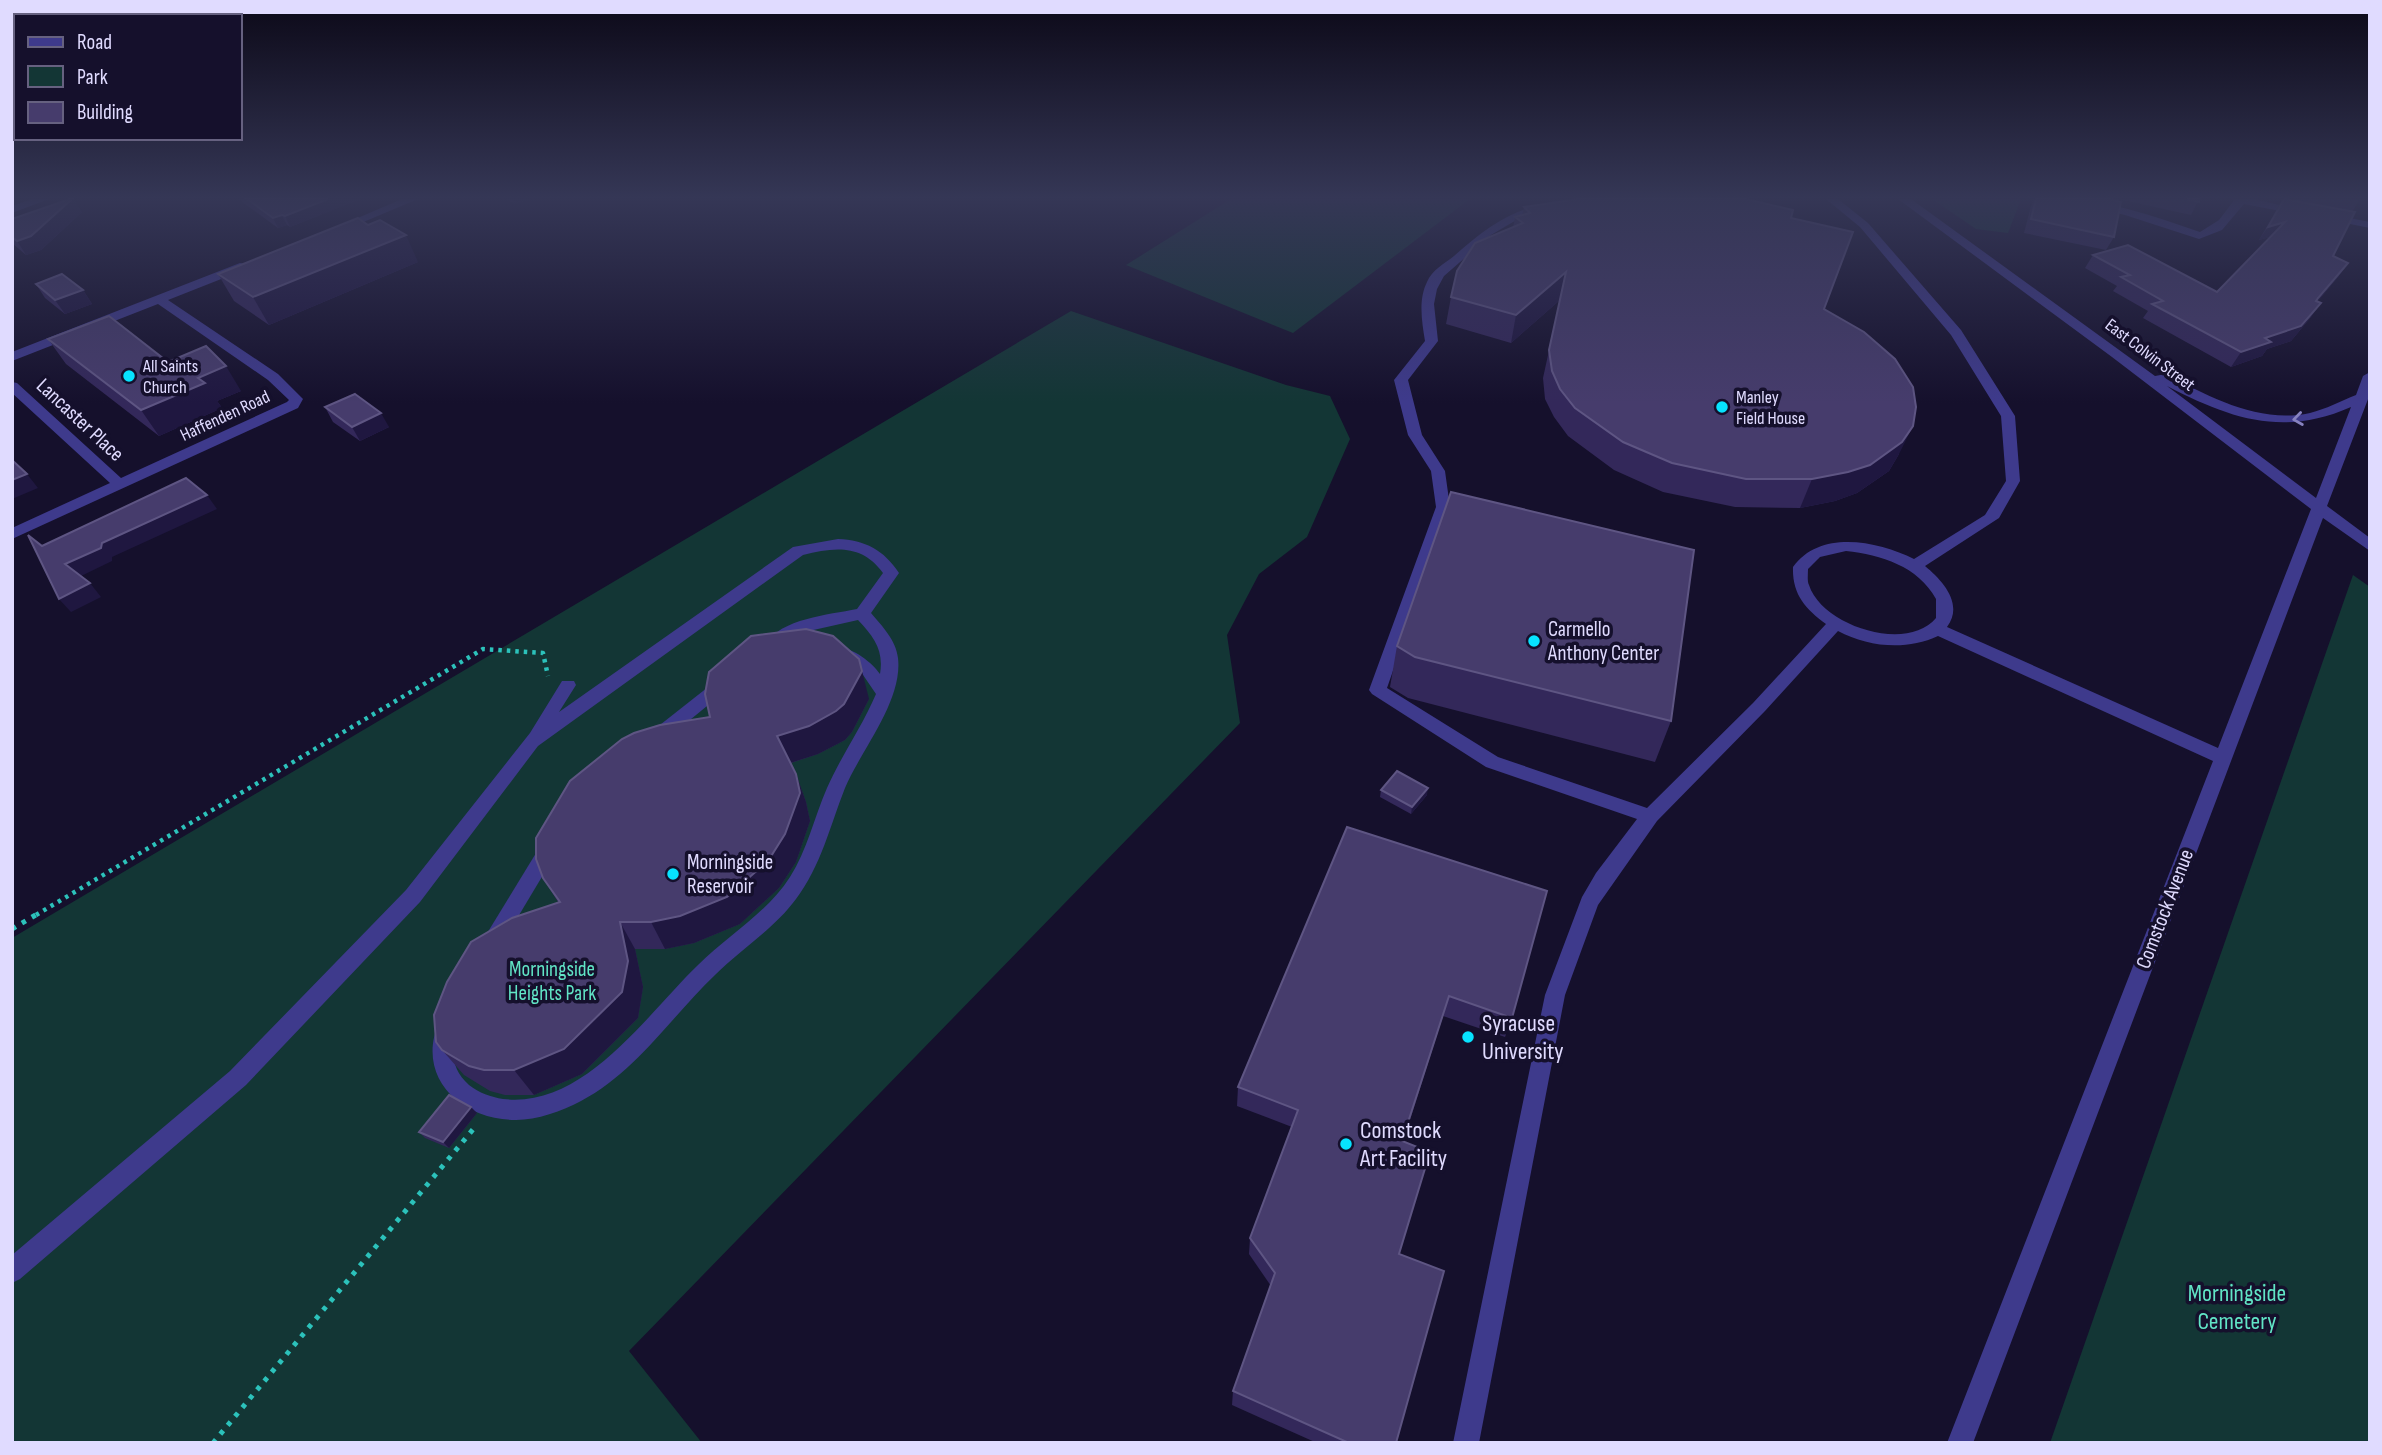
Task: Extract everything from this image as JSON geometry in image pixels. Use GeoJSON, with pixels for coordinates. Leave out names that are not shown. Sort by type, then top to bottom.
{"type":"FeatureCollection","features":[{"type":"Feature","properties":{"kind":"street"},"geometry":{"type":"LineString","coordinates":[[12,357],[241,267]]}},
{"type":"Feature","properties":{"kind":"street"},"geometry":{"type":"LineString","coordinates":[[1448,267],[1433,281],[1427,317],[1432,341],[1401,380],[1415,435],[1438,471],[1444,508],[1378,690],[1492,762],[1650,816]]}},
{"type":"Feature","properties":{"kind":"street"},"geometry":{"type":"LineString","coordinates":[[1900,267],[1956,333],[2008,416],[2013,481],[1991,518],[1915,566]]}},
{"type":"Feature","properties":{"kind":"street","name":"East Colvin Street"},"geometry":{"type":"LineString","coordinates":[[1997,267],[2117,354],[2370,546]]}},
{"type":"Feature","properties":{"kind":"street","name":"Haffenden Road"},"geometry":{"type":"LineString","coordinates":[[12,534],[289,408],[296,399],[273,377],[159,299]]}},
{"type":"Feature","properties":{"kind":"street"},"geometry":{"type":"LineString","coordinates":[[2117,354],[2181,387],[2248,416],[2285,421],[2313,417],[2362,397]]}},
{"type":"Feature","properties":{"kind":"street","name":"Comstock Avenue"},"geometry":{"type":"LineString","coordinates":[[1960,1443],[2370,376]]}},
{"type":"Feature","properties":{"kind":"street","name":"Lancaster Place"},"geometry":{"type":"LineString","coordinates":[[12,386],[120,485]]}},
{"type":"Feature","properties":{"kind":"street"},"geometry":{"type":"LineString","coordinates":[[533,741],[798,551],[816,546],[853,543],[882,558],[891,573],[862,614],[786,632],[758,657],[795,650]]}},
{"type":"Feature","properties":{"kind":"street"},"geometry":{"type":"LineString","coordinates":[[1830,548],[1865,548],[1915,566],[1928,575],[1942,593],[1946,609],[1937,628],[1927,634],[1899,640],[1874,638],[1835,624],[1821,615],[1804,596],[1798,580],[1800,570],[1812,555],[1830,548]]}},
{"type":"Feature","properties":{"kind":"street"},"geometry":{"type":"LineString","coordinates":[[452,1015],[442,1040],[442,1060],[447,1079],[468,1096],[492,1107],[513,1110],[532,1108],[571,1095],[592,1083],[707,969],[788,896],[807,866],[837,786],[884,692],[890,658],[882,635],[862,614]]}},
{"type":"Feature","properties":{"kind":"street"},"geometry":{"type":"LineString","coordinates":[[1466,1443],[1555,995],[1589,903],[1603,879],[1650,816],[1759,707],[1835,624]]}},
{"type":"Feature","properties":{"kind":"street"},"geometry":{"type":"LineString","coordinates":[[1937,628],[2223,758]]}},
{"type":"Feature","properties":{"kind":"street"},"geometry":{"type":"LineString","coordinates":[[820,649],[833,650],[853,658],[867,668],[884,692]]}},
{"type":"Feature","properties":{"kind":"street"},"geometry":{"type":"LineString","coordinates":[[640,751],[736,674]]}},
{"type":"Feature","properties":{"kind":"street"},"geometry":{"type":"LineString","coordinates":[[12,1271],[237,1078],[412,896],[533,741],[568,685]]}},
{"type":"Feature","properties":{"kind":"street"},"geometry":{"type":"LineString","coordinates":[[485,956],[562,826]]}},
{"type":"Feature","properties":{"kind":"path"},"geometry":{"type":"LineString","coordinates":[[12,929],[483,649],[543,653],[548,676],[568,685]]}},
{"type":"Feature","properties":{"kind":"path"},"geometry":{"type":"LineString","coordinates":[[213,1443],[492,1107]]}},
{"type":"Feature","properties":{"kind":"green space"},"geometry":{"type":"Polygon","coordinates":[[[1131,267],[1380,267],[1293,333],[1131,267]]]}},
{"type":"Feature","properties":{"kind":"green space","name":"Morningside Heights Park"},"geometry":{"type":"Polygon","coordinates":[[[1071,311],[1286,385],[1330,396],[1350,439],[1307,537],[1259,574],[1227,635],[1240,723],[629,1351],[702,1443],[12,1443],[12,938],[1071,311]]]}},
{"type":"Feature","properties":{"kind":"green space","name":"Morningside Cemetery"},"geometry":{"type":"Polygon","coordinates":[[[2353,575],[2370,587],[2370,1443],[2050,1443],[2353,575]]]}},
{"type":"Feature","properties":{"kind":"building"},"geometry":{"type":"Polygon","coordinates":[[[236,267],[327,267],[253,297],[218,274],[236,267]]]}},
{"type":"Feature","properties":{"kind":"building","name":"Manley Field House"},"geometry":{"type":"Polygon","coordinates":[[[1460,267],[1840,267],[1824,309],[1864,332],[1895,359],[1913,387],[1916,407],[1913,426],[1902,442],[1870,465],[1812,479],[1746,479],[1672,463],[1623,442],[1575,408],[1560,389],[1552,371],[1549,350],[1566,272],[1516,315],[1451,297],[1460,267]]]}},
{"type":"Feature","properties":{"kind":"building"},"geometry":{"type":"Polygon","coordinates":[[[2115,267],[2169,267],[2217,292],[2241,267],[2345,267],[2318,298],[2316,301],[2321,303],[2301,326],[2265,338],[2271,342],[2241,352],[2152,304],[2163,301],[2121,277],[2130,275],[2115,267]]]}},
{"type":"Feature","properties":{"kind":"building"},"geometry":{"type":"Polygon","coordinates":[[[62,274],[83,290],[55,300],[36,284],[62,274]]]}},
{"type":"Feature","properties":{"kind":"building"},"geometry":{"type":"Polygon","coordinates":[[[109,316],[168,362],[206,346],[226,366],[198,378],[205,383],[141,410],[48,339],[109,316]]]}},
{"type":"Feature","properties":{"kind":"building"},"geometry":{"type":"Polygon","coordinates":[[[355,394],[381,413],[352,427],[325,407],[355,394]]]}},
{"type":"Feature","properties":{"kind":"building"},"geometry":{"type":"Polygon","coordinates":[[[12,460],[27,474],[12,480],[12,460]]]}},
{"type":"Feature","properties":{"kind":"building"},"geometry":{"type":"Polygon","coordinates":[[[186,478],[207,495],[102,543],[101,548],[65,564],[90,583],[59,599],[28,535],[42,546],[186,478]]]}},
{"type":"Feature","properties":{"kind":"building","name":"Carmello Anthony Center"},"geometry":{"type":"Polygon","coordinates":[[[1451,492],[1694,550],[1671,721],[1415,657],[1397,646],[1451,492]]]}},
{"type":"Feature","properties":{"kind":"building","name":"Morningside Reservoir"},"geometry":{"type":"Polygon","coordinates":[[[806,629],[833,636],[859,659],[862,671],[844,704],[836,711],[809,726],[777,736],[796,774],[800,793],[785,834],[768,861],[727,897],[680,916],[651,922],[620,922],[628,961],[622,992],[564,1049],[514,1070],[484,1070],[469,1066],[442,1050],[436,1042],[434,1015],[447,982],[471,942],[512,918],[560,902],[543,878],[536,859],[536,838],[570,781],[622,739],[634,733],[660,725],[710,717],[705,694],[709,672],[751,636],[806,629]]]}},
{"type":"Feature","properties":{"kind":"building"},"geometry":{"type":"Polygon","coordinates":[[[1397,771],[1428,788],[1412,807],[1381,790],[1397,771]]]}},
{"type":"Feature","properties":{"kind":"building","name":"Comstock Art Facility"},"geometry":{"type":"Polygon","coordinates":[[[1347,827],[1547,891],[1512,1018],[1449,996],[1402,1141],[1430,1152],[1399,1254],[1444,1271],[1396,1443],[1349,1443],[1233,1391],[1275,1273],[1250,1238],[1298,1110],[1238,1087],[1347,827]]]}},
{"type":"Feature","properties":{"kind":"building"},"geometry":{"type":"Polygon","coordinates":[[[449,1095],[471,1107],[443,1142],[419,1132],[449,1095]]]}},
{"type":"Feature","properties":{"kind":"place","name":"All Saints Church"},"geometry":{"type":"Point","coordinates":[129,376]}},
{"type":"Feature","properties":{"kind":"place","name":"Manley Field House"},"geometry":{"type":"Point","coordinates":[1722,407]}},
{"type":"Feature","properties":{"kind":"place","name":"Carmello Anthony Center"},"geometry":{"type":"Point","coordinates":[1534,641]}},
{"type":"Feature","properties":{"kind":"place","name":"Morningside Reservoir"},"geometry":{"type":"Point","coordinates":[673,874]}},
{"type":"Feature","properties":{"kind":"place","name":"Syracuse University"},"geometry":{"type":"Point","coordinates":[1468,1037]}},
{"type":"Feature","properties":{"kind":"place","name":"Comstock Art Facility"},"geometry":{"type":"Point","coordinates":[1346,1144]}}]}
